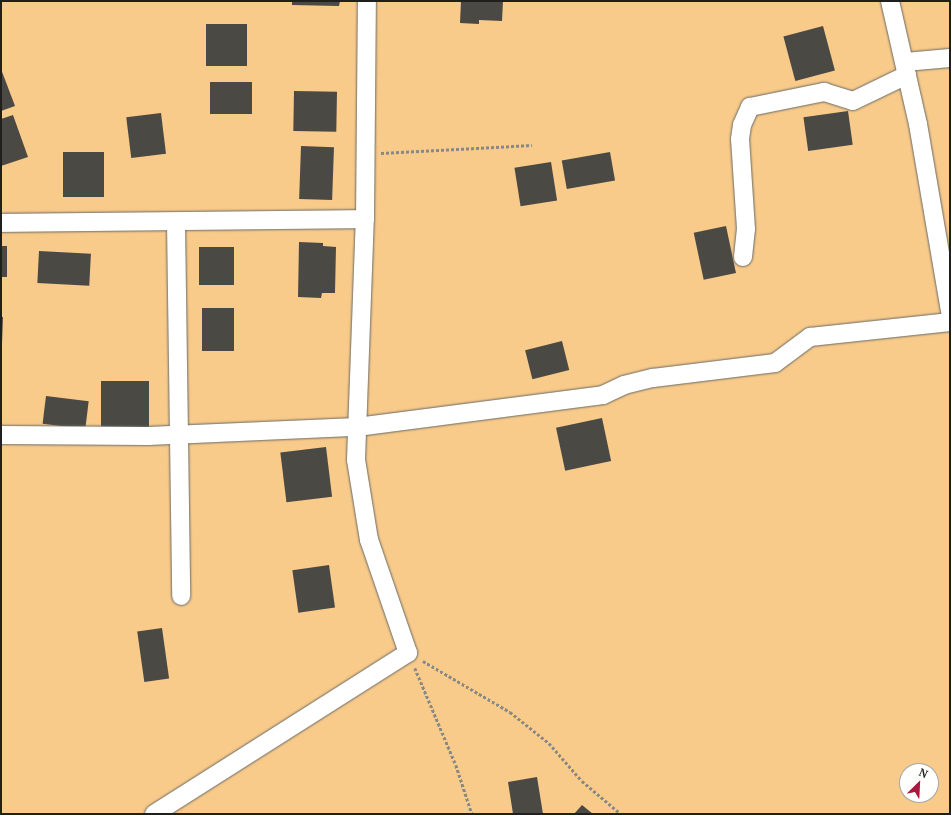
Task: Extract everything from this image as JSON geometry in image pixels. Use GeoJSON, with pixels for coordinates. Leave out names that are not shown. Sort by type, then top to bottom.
{"type":"FeatureCollection","features":[{"type":"Feature","properties":{"kind":"street"},"geometry":{"type":"LineString","coordinates":[[154,814],[408,653],[369,540],[356,460],[365,219],[367,1]]}},
{"type":"Feature","properties":{"kind":"street"},"geometry":{"type":"LineString","coordinates":[[890,1],[906,69],[950,311]]}},
{"type":"Feature","properties":{"kind":"street"},"geometry":{"type":"LineString","coordinates":[[743,257],[746,229],[740,139],[742,124],[750,107],[824,92],[853,101],[906,69],[950,58]]}},
{"type":"Feature","properties":{"kind":"street"},"geometry":{"type":"LineString","coordinates":[[1,223],[365,219]]}},
{"type":"Feature","properties":{"kind":"street"},"geometry":{"type":"LineString","coordinates":[[176,222],[181,596]]}},
{"type":"Feature","properties":{"kind":"street"},"geometry":{"type":"LineString","coordinates":[[1,435],[178,434],[357,427],[602,395],[624,385],[653,378],[775,363],[810,337],[950,322]]}},
{"type":"Feature","properties":{"kind":"path"},"geometry":{"type":"LineString","coordinates":[[365,154],[532,146]]}},
{"type":"Feature","properties":{"kind":"path"},"geometry":{"type":"LineString","coordinates":[[408,653],[456,765],[472,814]]}},
{"type":"Feature","properties":{"kind":"path"},"geometry":{"type":"LineString","coordinates":[[408,653],[510,712],[549,743],[582,781],[621,814]]}},
{"type":"Feature","properties":{"kind":"shaded area"},"geometry":{"type":"Polygon","coordinates":[[[1,1],[950,1],[950,814],[1,814],[1,1]]]}},
{"type":"Feature","properties":{"kind":"building"},"geometry":{"type":"Polygon","coordinates":[[[292,1],[340,1],[339,6],[292,5],[292,1]]]}},
{"type":"Feature","properties":{"kind":"building"},"geometry":{"type":"Polygon","coordinates":[[[461,1],[503,1],[502,21],[479,20],[479,24],[460,23],[461,1]]]}},
{"type":"Feature","properties":{"kind":"building"},"geometry":{"type":"Polygon","coordinates":[[[206,24],[247,24],[247,66],[206,66],[206,24]]]}},
{"type":"Feature","properties":{"kind":"building"},"geometry":{"type":"Polygon","coordinates":[[[823,26],[835,70],[795,81],[783,37],[823,26]]]}},
{"type":"Feature","properties":{"kind":"building"},"geometry":{"type":"Polygon","coordinates":[[[1,69],[15,106],[1,111],[1,69]]]}},
{"type":"Feature","properties":{"kind":"building"},"geometry":{"type":"Polygon","coordinates":[[[210,82],[252,82],[252,114],[210,114],[210,82]]]}},
{"type":"Feature","properties":{"kind":"building"},"geometry":{"type":"Polygon","coordinates":[[[294,91],[337,92],[336,132],[293,131],[294,91]]]}},
{"type":"Feature","properties":{"kind":"building"},"geometry":{"type":"Polygon","coordinates":[[[848,111],[853,145],[808,151],[803,117],[848,111]]]}},
{"type":"Feature","properties":{"kind":"building"},"geometry":{"type":"Polygon","coordinates":[[[161,113],[166,154],[131,158],[126,117],[161,113]]]}},
{"type":"Feature","properties":{"kind":"building"},"geometry":{"type":"Polygon","coordinates":[[[13,115],[28,157],[1,166],[1,119],[13,115]]]}},
{"type":"Feature","properties":{"kind":"building"},"geometry":{"type":"Polygon","coordinates":[[[301,146],[334,147],[332,200],[299,199],[301,146]]]}},
{"type":"Feature","properties":{"kind":"building"},"geometry":{"type":"Polygon","coordinates":[[[63,152],[104,152],[104,197],[63,197],[63,152]]]}},
{"type":"Feature","properties":{"kind":"building"},"geometry":{"type":"Polygon","coordinates":[[[610,152],[615,181],[567,189],[562,161],[610,152]]]}},
{"type":"Feature","properties":{"kind":"building"},"geometry":{"type":"Polygon","coordinates":[[[551,162],[557,201],[521,206],[514,168],[551,162]]]}},
{"type":"Feature","properties":{"kind":"building"},"geometry":{"type":"Polygon","coordinates":[[[726,226],[736,273],[704,280],[694,233],[726,226]]]}},
{"type":"Feature","properties":{"kind":"building"},"geometry":{"type":"Polygon","coordinates":[[[299,242],[323,243],[323,246],[336,247],[335,293],[322,293],[321,298],[298,297],[299,242]]]}},
{"type":"Feature","properties":{"kind":"building"},"geometry":{"type":"Polygon","coordinates":[[[1,246],[7,246],[7,277],[1,277],[1,246]]]}},
{"type":"Feature","properties":{"kind":"building"},"geometry":{"type":"Polygon","coordinates":[[[199,247],[234,247],[234,285],[199,285],[199,247]]]}},
{"type":"Feature","properties":{"kind":"building"},"geometry":{"type":"Polygon","coordinates":[[[39,251],[91,254],[89,286],[37,283],[39,251]]]}},
{"type":"Feature","properties":{"kind":"building"},"geometry":{"type":"Polygon","coordinates":[[[202,308],[234,308],[234,351],[202,351],[202,308]]]}},
{"type":"Feature","properties":{"kind":"building"},"geometry":{"type":"Polygon","coordinates":[[[1,317],[3,317],[2,344],[1,344],[1,317]]]}},
{"type":"Feature","properties":{"kind":"building"},"geometry":{"type":"Polygon","coordinates":[[[562,341],[569,370],[532,379],[525,350],[562,341]]]}},
{"type":"Feature","properties":{"kind":"building"},"geometry":{"type":"Polygon","coordinates":[[[101,381],[149,381],[149,427],[101,427],[101,381]]]}},
{"type":"Feature","properties":{"kind":"building"},"geometry":{"type":"Polygon","coordinates":[[[46,396],[89,401],[85,429],[43,424],[46,396]]]}},
{"type":"Feature","properties":{"kind":"building"},"geometry":{"type":"Polygon","coordinates":[[[602,418],[611,461],[565,471],[556,428],[602,418]]]}},
{"type":"Feature","properties":{"kind":"building"},"geometry":{"type":"Polygon","coordinates":[[[326,447],[332,497],[286,502],[280,453],[326,447]]]}},
{"type":"Feature","properties":{"kind":"building"},"geometry":{"type":"Polygon","coordinates":[[[329,565],[335,608],[298,613],[292,570],[329,565]]]}},
{"type":"Feature","properties":{"kind":"building"},"geometry":{"type":"Polygon","coordinates":[[[162,628],[169,679],[144,682],[137,631],[162,628]]]}},
{"type":"Feature","properties":{"kind":"building"},"geometry":{"type":"Polygon","coordinates":[[[537,777],[543,814],[513,814],[508,782],[537,777]]]}},
{"type":"Feature","properties":{"kind":"building"},"geometry":{"type":"Polygon","coordinates":[[[582,805],[593,814],[574,814],[582,805]]]}}]}
